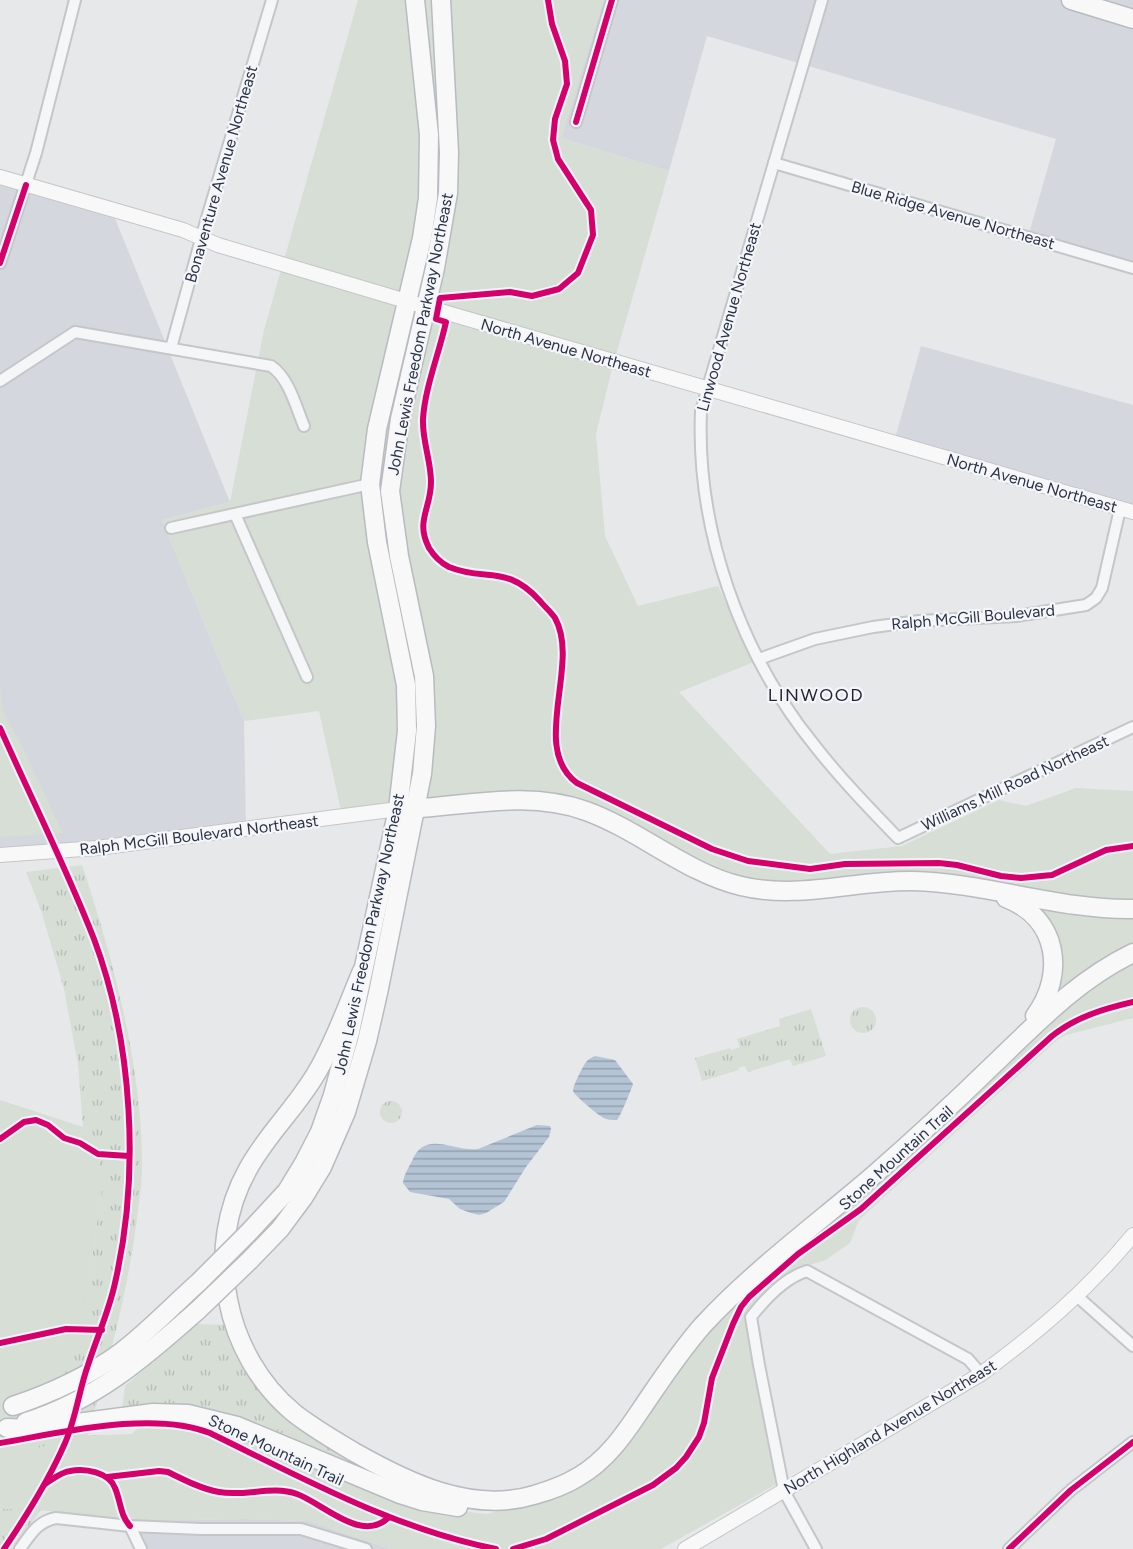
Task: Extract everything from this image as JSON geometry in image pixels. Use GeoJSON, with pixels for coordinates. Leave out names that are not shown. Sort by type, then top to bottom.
{"type":"FeatureCollection","features":[{"type":"Feature","properties":{"kind":"highway","name":"John Lewis Freedom Parkway Northeast"},"geometry":{"type":"LineString","coordinates":[[415,0],[429,135],[429,181],[422,238],[377,429],[370,484],[377,542],[406,685],[407,808],[371,1022],[346,1112],[322,1167],[280,1229],[198,1310],[132,1367],[89,1396],[55,1412],[7,1428],[32,1429],[128,1415],[170,1413],[215,1419],[381,1487],[422,1501],[467,1508],[501,1504],[519,1498]]}},
{"type":"Feature","properties":{"kind":"highway","name":"John Lewis Freedom Parkway Northeast"},"geometry":{"type":"LineString","coordinates":[[13,1406],[68,1385],[100,1366],[138,1338],[250,1231],[287,1191],[320,1132],[340,1070],[362,971],[407,808],[422,774],[426,726],[424,676],[399,556],[390,491],[400,419],[444,228],[448,193],[449,152],[441,0]]}},
{"type":"Feature","properties":{"kind":"highway"},"geometry":{"type":"LineString","coordinates":[[1078,1],[1133,19]]}},
{"type":"Feature","properties":{"kind":"highway","name":"John Lewis Freedom Parkway Northeast"},"geometry":{"type":"LineString","coordinates":[[407,808],[511,799],[548,801],[586,811],[717,878],[741,886],[768,890],[825,890],[902,881],[960,885],[1109,910],[1133,909]]}},
{"type":"Feature","properties":{"kind":"highway"},"geometry":{"type":"LineString","coordinates":[[960,885],[1003,897],[1024,908],[1039,922],[1051,946],[1054,970],[1048,994],[1044,1004],[1014,1043]]}},
{"type":"Feature","properties":{"kind":"highway"},"geometry":{"type":"LineString","coordinates":[[362,971],[318,1071],[260,1150],[240,1182],[229,1217],[225,1245],[226,1288],[232,1320],[247,1355],[264,1382],[284,1404],[318,1430],[389,1472],[417,1484],[450,1494],[494,1500],[538,1494],[576,1479],[611,1450],[626,1432],[674,1361],[705,1323],[785,1248],[874,1175],[1079,985],[1133,953]]}},
{"type":"Feature","properties":{"kind":"main road","name":"North Avenue Northeast"},"geometry":{"type":"LineString","coordinates":[[0,177],[183,230],[218,245],[406,301],[1127,510]]}},
{"type":"Feature","properties":{"kind":"main road","name":"Ralph McGill Boulevard Northeast"},"geometry":{"type":"LineString","coordinates":[[0,855],[97,848],[407,808]]}},
{"type":"Feature","properties":{"kind":"main road","name":"North Highland Avenue Northeast"},"geometry":{"type":"LineString","coordinates":[[685,1549],[981,1374],[1024,1343],[1078,1297],[1133,1236]]}},
{"type":"Feature","properties":{"kind":"street"},"geometry":{"type":"LineString","coordinates":[[0,262],[36,153],[75,0]]}},
{"type":"Feature","properties":{"kind":"street","name":"Bonaventure Avenue Northeast"},"geometry":{"type":"LineString","coordinates":[[171,348],[272,0]]}},
{"type":"Feature","properties":{"kind":"street"},"geometry":{"type":"LineString","coordinates":[[576,122],[612,0]]}},
{"type":"Feature","properties":{"kind":"street","name":"Linwood Avenue Northeast"},"geometry":{"type":"LineString","coordinates":[[822,0],[707,389],[701,411],[700,435],[708,512],[728,588],[759,659],[784,704],[814,746],[898,838]]}},
{"type":"Feature","properties":{"kind":"street","name":"Blue Ridge Avenue Northeast"},"geometry":{"type":"LineString","coordinates":[[774,163],[1133,268]]}},
{"type":"Feature","properties":{"kind":"street"},"geometry":{"type":"LineString","coordinates":[[0,381],[75,332],[271,366],[285,381],[304,426]]}},
{"type":"Feature","properties":{"kind":"street"},"geometry":{"type":"LineString","coordinates":[[171,528],[370,484]]}},
{"type":"Feature","properties":{"kind":"street","name":"Ralph McGill Boulevard"},"geometry":{"type":"LineString","coordinates":[[759,659],[814,639],[873,627],[919,621],[1016,616],[1086,605],[1096,598],[1102,588],[1127,510]]}},
{"type":"Feature","properties":{"kind":"street"},"geometry":{"type":"LineString","coordinates":[[235,514],[307,677]]}},
{"type":"Feature","properties":{"kind":"street","name":"Williams Mill Road Northeast"},"geometry":{"type":"LineString","coordinates":[[898,838],[1133,727]]}},
{"type":"Feature","properties":{"kind":"street"},"geometry":{"type":"LineString","coordinates":[[816,1549],[784,1491],[751,1317],[776,1290],[799,1273],[807,1271],[968,1359],[981,1374]]}},
{"type":"Feature","properties":{"kind":"street"},"geometry":{"type":"LineString","coordinates":[[1078,1297],[1133,1346]]}},
{"type":"Feature","properties":{"kind":"street"},"geometry":{"type":"LineString","coordinates":[[1009,1549],[1071,1490],[1133,1442]]}},
{"type":"Feature","properties":{"kind":"street"},"geometry":{"type":"LineString","coordinates":[[20,1549],[36,1527],[56,1518],[130,1526],[301,1529],[366,1549]]}},
{"type":"Feature","properties":{"kind":"street"},"geometry":{"type":"LineString","coordinates":[[130,1526],[141,1549]]}},
{"type":"Feature","properties":{"kind":"shaded area"},"geometry":{"type":"Polygon","coordinates":[[[603,0],[1133,0],[1133,268],[1028,237],[1056,139],[707,36],[669,171],[561,138],[603,0]]]}},
{"type":"Feature","properties":{"kind":"shaded area"},"geometry":{"type":"Polygon","coordinates":[[[0,183],[112,211],[230,502],[162,520],[244,721],[246,829],[0,853],[0,183]]]}},
{"type":"Feature","properties":{"kind":"shaded area"},"geometry":{"type":"Polygon","coordinates":[[[921,346],[1133,405],[1133,513],[894,442],[921,346]]]}},
{"type":"Feature","properties":{"kind":"shaded area"},"geometry":{"type":"Polygon","coordinates":[[[246,1519],[309,1521],[390,1549],[134,1549],[121,1521],[246,1519]]]}},
{"type":"Feature","properties":{"kind":"green space"},"geometry":{"type":"Polygon","coordinates":[[[358,0],[603,0],[561,138],[669,171],[613,365],[596,434],[605,536],[638,606],[718,586],[754,662],[679,692],[830,854],[902,846],[999,800],[1026,806],[1076,788],[1133,791],[1133,1018],[1066,1035],[1056,1041],[859,1220],[850,1243],[826,1260],[795,1269],[745,1319],[771,1451],[775,1485],[661,1549],[390,1549],[309,1521],[246,1519],[121,1521],[117,1492],[119,1519],[41,1510],[0,1509],[0,1100],[83,1127],[98,1154],[101,1169],[102,1188],[90,1272],[76,1337],[64,1376],[36,1448],[88,1436],[132,1434],[145,1420],[215,1425],[433,1508],[487,1514],[563,1491],[732,1304],[1012,1052],[1059,970],[1014,888],[910,871],[845,876],[831,880],[757,884],[705,865],[612,810],[564,796],[504,792],[344,824],[319,711],[244,721],[162,520],[230,502],[264,330],[358,0]]]}},
{"type":"Feature","properties":{"kind":"green space"},"geometry":{"type":"Polygon","coordinates":[[[0,689],[4,713],[63,833],[0,837],[0,689]]]}},
{"type":"Feature","properties":{"kind":"green space"},"geometry":{"type":"Polygon","coordinates":[[[82,865],[105,938],[124,1015],[132,1054],[141,1131],[142,1180],[133,1246],[117,1327],[88,1435],[112,1435],[119,1519],[41,1510],[12,1549],[0,1549],[0,1511],[36,1448],[64,1376],[90,1272],[102,1188],[98,1154],[83,1127],[78,1064],[64,989],[41,910],[26,872],[82,865]]]}},
{"type":"Feature","properties":{"kind":"green space"},"geometry":{"type":"Polygon","coordinates":[[[863,1007],[872,1011],[876,1020],[872,1029],[863,1033],[854,1029],[850,1020],[854,1011],[863,1007]]]}},
{"type":"Feature","properties":{"kind":"green space"},"geometry":{"type":"Polygon","coordinates":[[[811,1009],[826,1056],[793,1066],[790,1059],[748,1072],[745,1066],[738,1068],[739,1070],[702,1081],[695,1058],[740,1047],[737,1039],[780,1026],[779,1019],[811,1009]]]}},
{"type":"Feature","properties":{"kind":"green space"},"geometry":{"type":"Polygon","coordinates":[[[391,1101],[399,1104],[402,1112],[399,1120],[391,1123],[383,1120],[380,1112],[383,1104],[391,1101]]]}},
{"type":"Feature","properties":{"kind":"green space"},"geometry":{"type":"Polygon","coordinates":[[[196,1324],[230,1325],[261,1385],[409,1485],[122,1410],[125,1386],[196,1324]]]}},
{"type":"Feature","properties":{"kind":"water"},"geometry":{"type":"Polygon","coordinates":[[[595,1056],[615,1060],[633,1084],[617,1120],[602,1117],[573,1091],[585,1063],[595,1056]]]}},
{"type":"Feature","properties":{"kind":"water"},"geometry":{"type":"Polygon","coordinates":[[[537,1125],[550,1126],[549,1137],[526,1167],[504,1202],[486,1213],[479,1215],[471,1213],[460,1209],[449,1199],[410,1192],[403,1183],[412,1161],[424,1146],[440,1144],[478,1149],[537,1125]]]}},
{"type":"Feature","properties":{"kind":"cycle path"},"geometry":{"type":"LineString","coordinates":[[548,0],[552,24],[565,61],[567,84],[555,119],[553,140],[558,159],[591,210],[593,235],[578,273],[559,289],[532,296],[510,292],[440,298],[436,319],[446,322],[429,383],[423,419],[431,482],[423,530],[429,548],[443,563],[462,571],[517,582],[540,601],[555,618],[561,637],[563,658],[556,728],[557,749],[563,768],[577,783],[712,849],[748,861],[810,869],[845,864],[939,863],[1021,878],[1052,875],[1106,850],[1133,846]]}},
{"type":"Feature","properties":{"kind":"cycle path"},"geometry":{"type":"LineString","coordinates":[[576,122],[612,0]]}},
{"type":"Feature","properties":{"kind":"cycle path"},"geometry":{"type":"LineString","coordinates":[[0,263],[26,185]]}},
{"type":"Feature","properties":{"kind":"cycle path"},"geometry":{"type":"LineString","coordinates":[[0,728],[72,885],[107,979],[124,1065],[130,1154],[128,1198],[115,1283],[85,1375],[72,1424],[45,1484],[4,1549]]}},
{"type":"Feature","properties":{"kind":"cycle path","name":"Stone Mountain Trail"},"geometry":{"type":"LineString","coordinates":[[513,1549],[546,1539],[653,1485],[676,1468],[699,1437],[704,1423],[712,1378],[733,1324],[749,1297],[798,1254],[861,1209],[1061,1029],[1090,1014],[1133,1002]]}},
{"type":"Feature","properties":{"kind":"cycle path"},"geometry":{"type":"LineString","coordinates":[[0,1139],[24,1122],[36,1120],[48,1125],[64,1138],[80,1143],[98,1154],[129,1156]]}},
{"type":"Feature","properties":{"kind":"cycle path"},"geometry":{"type":"LineString","coordinates":[[0,1343],[66,1329],[102,1330]]}},
{"type":"Feature","properties":{"kind":"cycle path","name":"Stone Mountain Trail"},"geometry":{"type":"LineString","coordinates":[[0,1443],[78,1429],[134,1423],[187,1426],[210,1433],[314,1484],[385,1515],[422,1529],[496,1549]]}},
{"type":"Feature","properties":{"kind":"cycle path"},"geometry":{"type":"LineString","coordinates":[[1009,1549],[1071,1490],[1133,1442]]}},
{"type":"Feature","properties":{"kind":"cycle path"},"geometry":{"type":"LineString","coordinates":[[45,1484],[60,1474],[70,1471],[96,1472],[108,1478],[112,1483],[122,1513],[130,1526]]}},
{"type":"Feature","properties":{"kind":"cycle path"},"geometry":{"type":"LineString","coordinates":[[107,1477],[168,1472],[219,1492],[278,1491],[297,1494],[354,1524],[377,1525],[388,1518]]}},
{"type":"Feature","properties":{"kind":"district","name":"LINWOOD"},"geometry":{"type":"Point","coordinates":[816,695]}}]}
